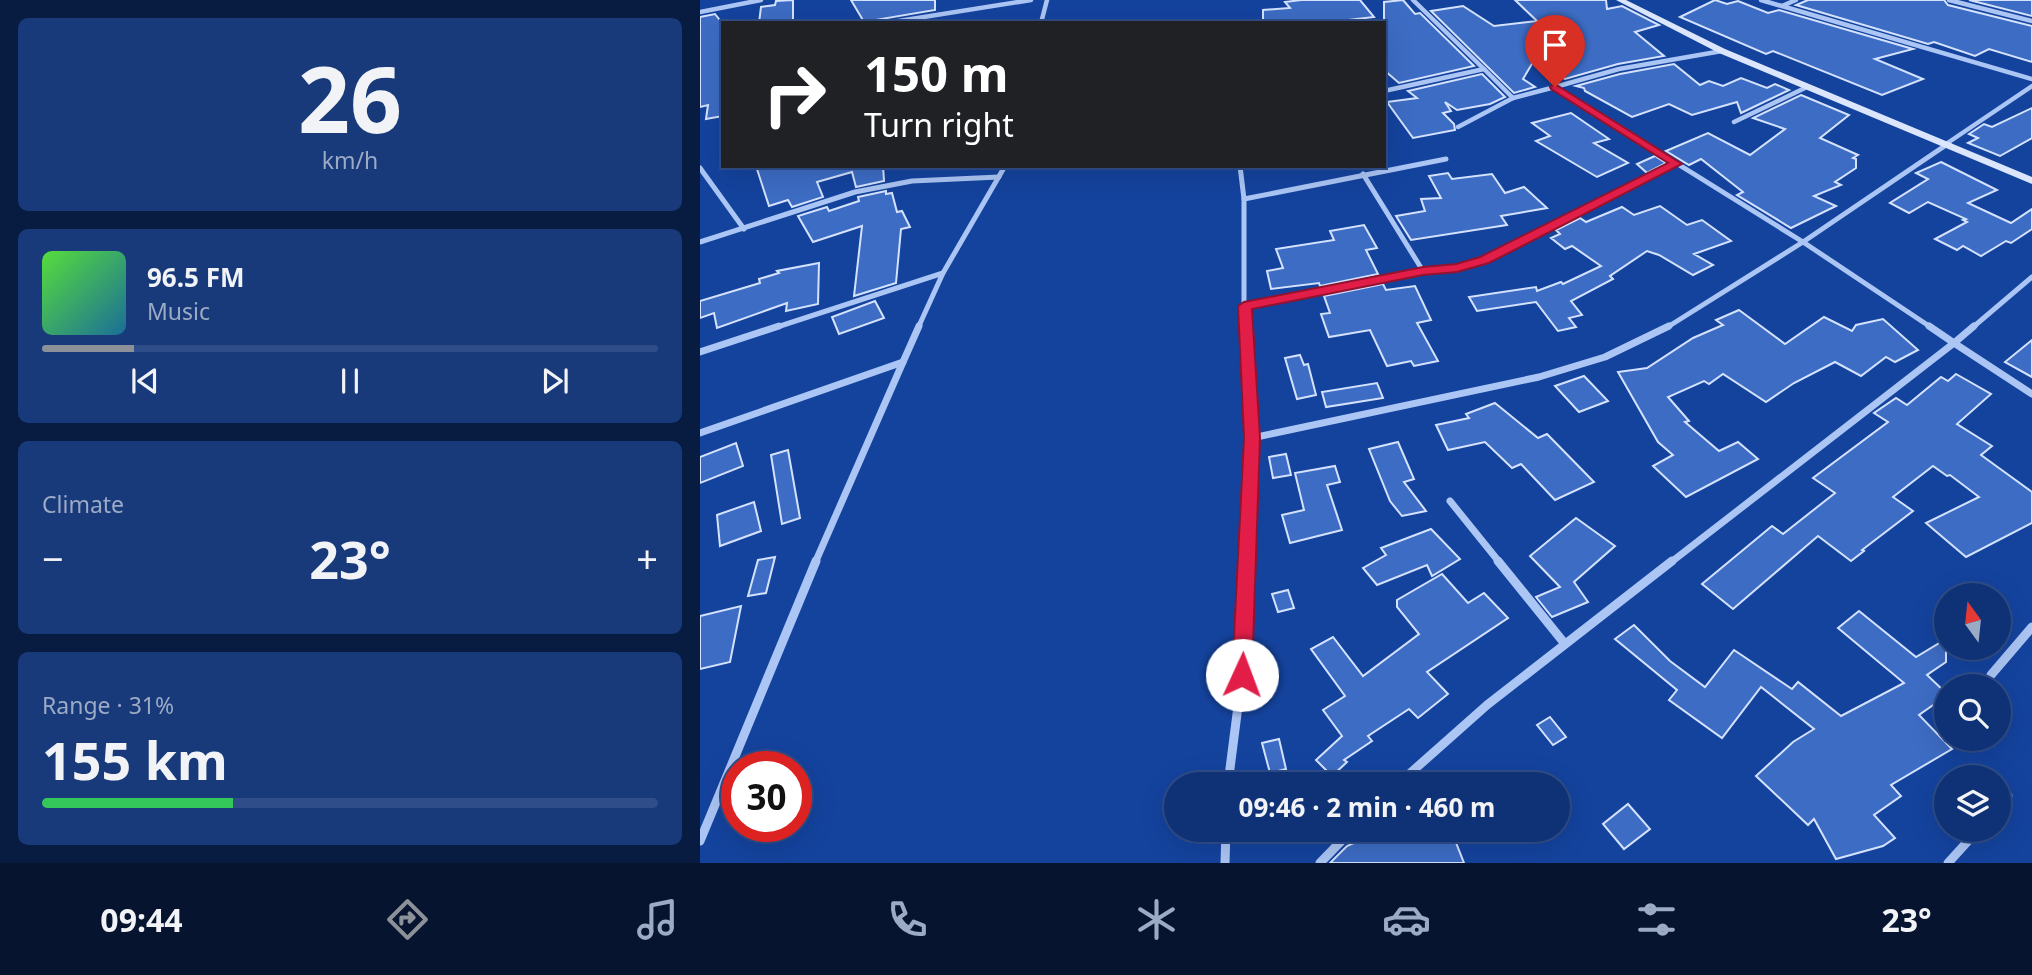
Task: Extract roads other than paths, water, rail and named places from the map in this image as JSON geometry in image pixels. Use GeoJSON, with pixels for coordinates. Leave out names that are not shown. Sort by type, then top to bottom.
{"type":"FeatureCollection","features":[{"type":"Feature","properties":{"kind":"street"},"geometry":{"type":"LineString","coordinates":[[700,12],[761,0]]}},
{"type":"Feature","properties":{"kind":"street"},"geometry":{"type":"LineString","coordinates":[[899,21],[1031,0]]}},
{"type":"Feature","properties":{"kind":"street"},"geometry":{"type":"LineString","coordinates":[[1041,21],[1046,0]]}},
{"type":"Feature","properties":{"kind":"street"},"geometry":{"type":"LineString","coordinates":[[1413,0],[1513,98]]}},
{"type":"Feature","properties":{"kind":"street"},"geometry":{"type":"LineString","coordinates":[[1620,0],[1722,51],[2032,181]]}},
{"type":"Feature","properties":{"kind":"street"},"geometry":{"type":"LineString","coordinates":[[1761,0],[2032,79]]}},
{"type":"Feature","properties":{"kind":"street"},"geometry":{"type":"LineString","coordinates":[[1782,6],[1796,0]]}},
{"type":"Feature","properties":{"kind":"street"},"geometry":{"type":"LineString","coordinates":[[1949,0],[2032,21]]}},
{"type":"Feature","properties":{"kind":"street"},"geometry":{"type":"LineString","coordinates":[[1458,127],[1513,98],[1619,69],[1722,51]]}},
{"type":"Feature","properties":{"kind":"street"},"geometry":{"type":"LineString","coordinates":[[1386,91],[1484,69]]}},
{"type":"Feature","properties":{"kind":"street"},"geometry":{"type":"LineString","coordinates":[[1252,438],[1539,377],[1605,357],[1666,328],[1803,242],[2032,86]]}},
{"type":"Feature","properties":{"kind":"street"},"geometry":{"type":"LineString","coordinates":[[1555,87],[1803,242],[2032,394]]}},
{"type":"Feature","properties":{"kind":"street"},"geometry":{"type":"LineString","coordinates":[[1734,122],[1807,87]]}},
{"type":"Feature","properties":{"kind":"street"},"geometry":{"type":"LineString","coordinates":[[1244,199],[1446,159]]}},
{"type":"Feature","properties":{"kind":"street"},"geometry":{"type":"LineString","coordinates":[[1244,306],[1423,271],[1457,268],[1485,260],[1676,164]]}},
{"type":"Feature","properties":{"kind":"street"},"geometry":{"type":"LineString","coordinates":[[700,841],[788,626],[943,273],[1004,168]]}},
{"type":"Feature","properties":{"kind":"street"},"geometry":{"type":"LineString","coordinates":[[1230,772],[1242,675],[1252,438],[1244,306],[1244,199],[1240,168]]}},
{"type":"Feature","properties":{"kind":"street"},"geometry":{"type":"LineString","coordinates":[[700,169],[744,229]]}},
{"type":"Feature","properties":{"kind":"street"},"geometry":{"type":"LineString","coordinates":[[1363,174],[1423,271]]}},
{"type":"Feature","properties":{"kind":"street"},"geometry":{"type":"LineString","coordinates":[[700,243],[855,192],[912,181],[999,177]]}},
{"type":"Feature","properties":{"kind":"street"},"geometry":{"type":"LineString","coordinates":[[700,352],[943,273]]}},
{"type":"Feature","properties":{"kind":"street"},"geometry":{"type":"LineString","coordinates":[[1412,772],[1487,705],[1954,344],[2032,277]]}},
{"type":"Feature","properties":{"kind":"street"},"geometry":{"type":"LineString","coordinates":[[700,433],[903,362]]}},
{"type":"Feature","properties":{"kind":"street"},"geometry":{"type":"LineString","coordinates":[[1450,501],[1565,644]]}},
{"type":"Feature","properties":{"kind":"street"},"geometry":{"type":"LineString","coordinates":[[1992,674],[2032,627]]}},
{"type":"Feature","properties":{"kind":"street"},"geometry":{"type":"LineString","coordinates":[[1225,863],[1226,842]]}},
{"type":"Feature","properties":{"kind":"street"},"geometry":{"type":"LineString","coordinates":[[1320,863],[1340,842]]}},
{"type":"Feature","properties":{"kind":"street"},"geometry":{"type":"LineString","coordinates":[[1948,863],[1967,842]]}}]}
